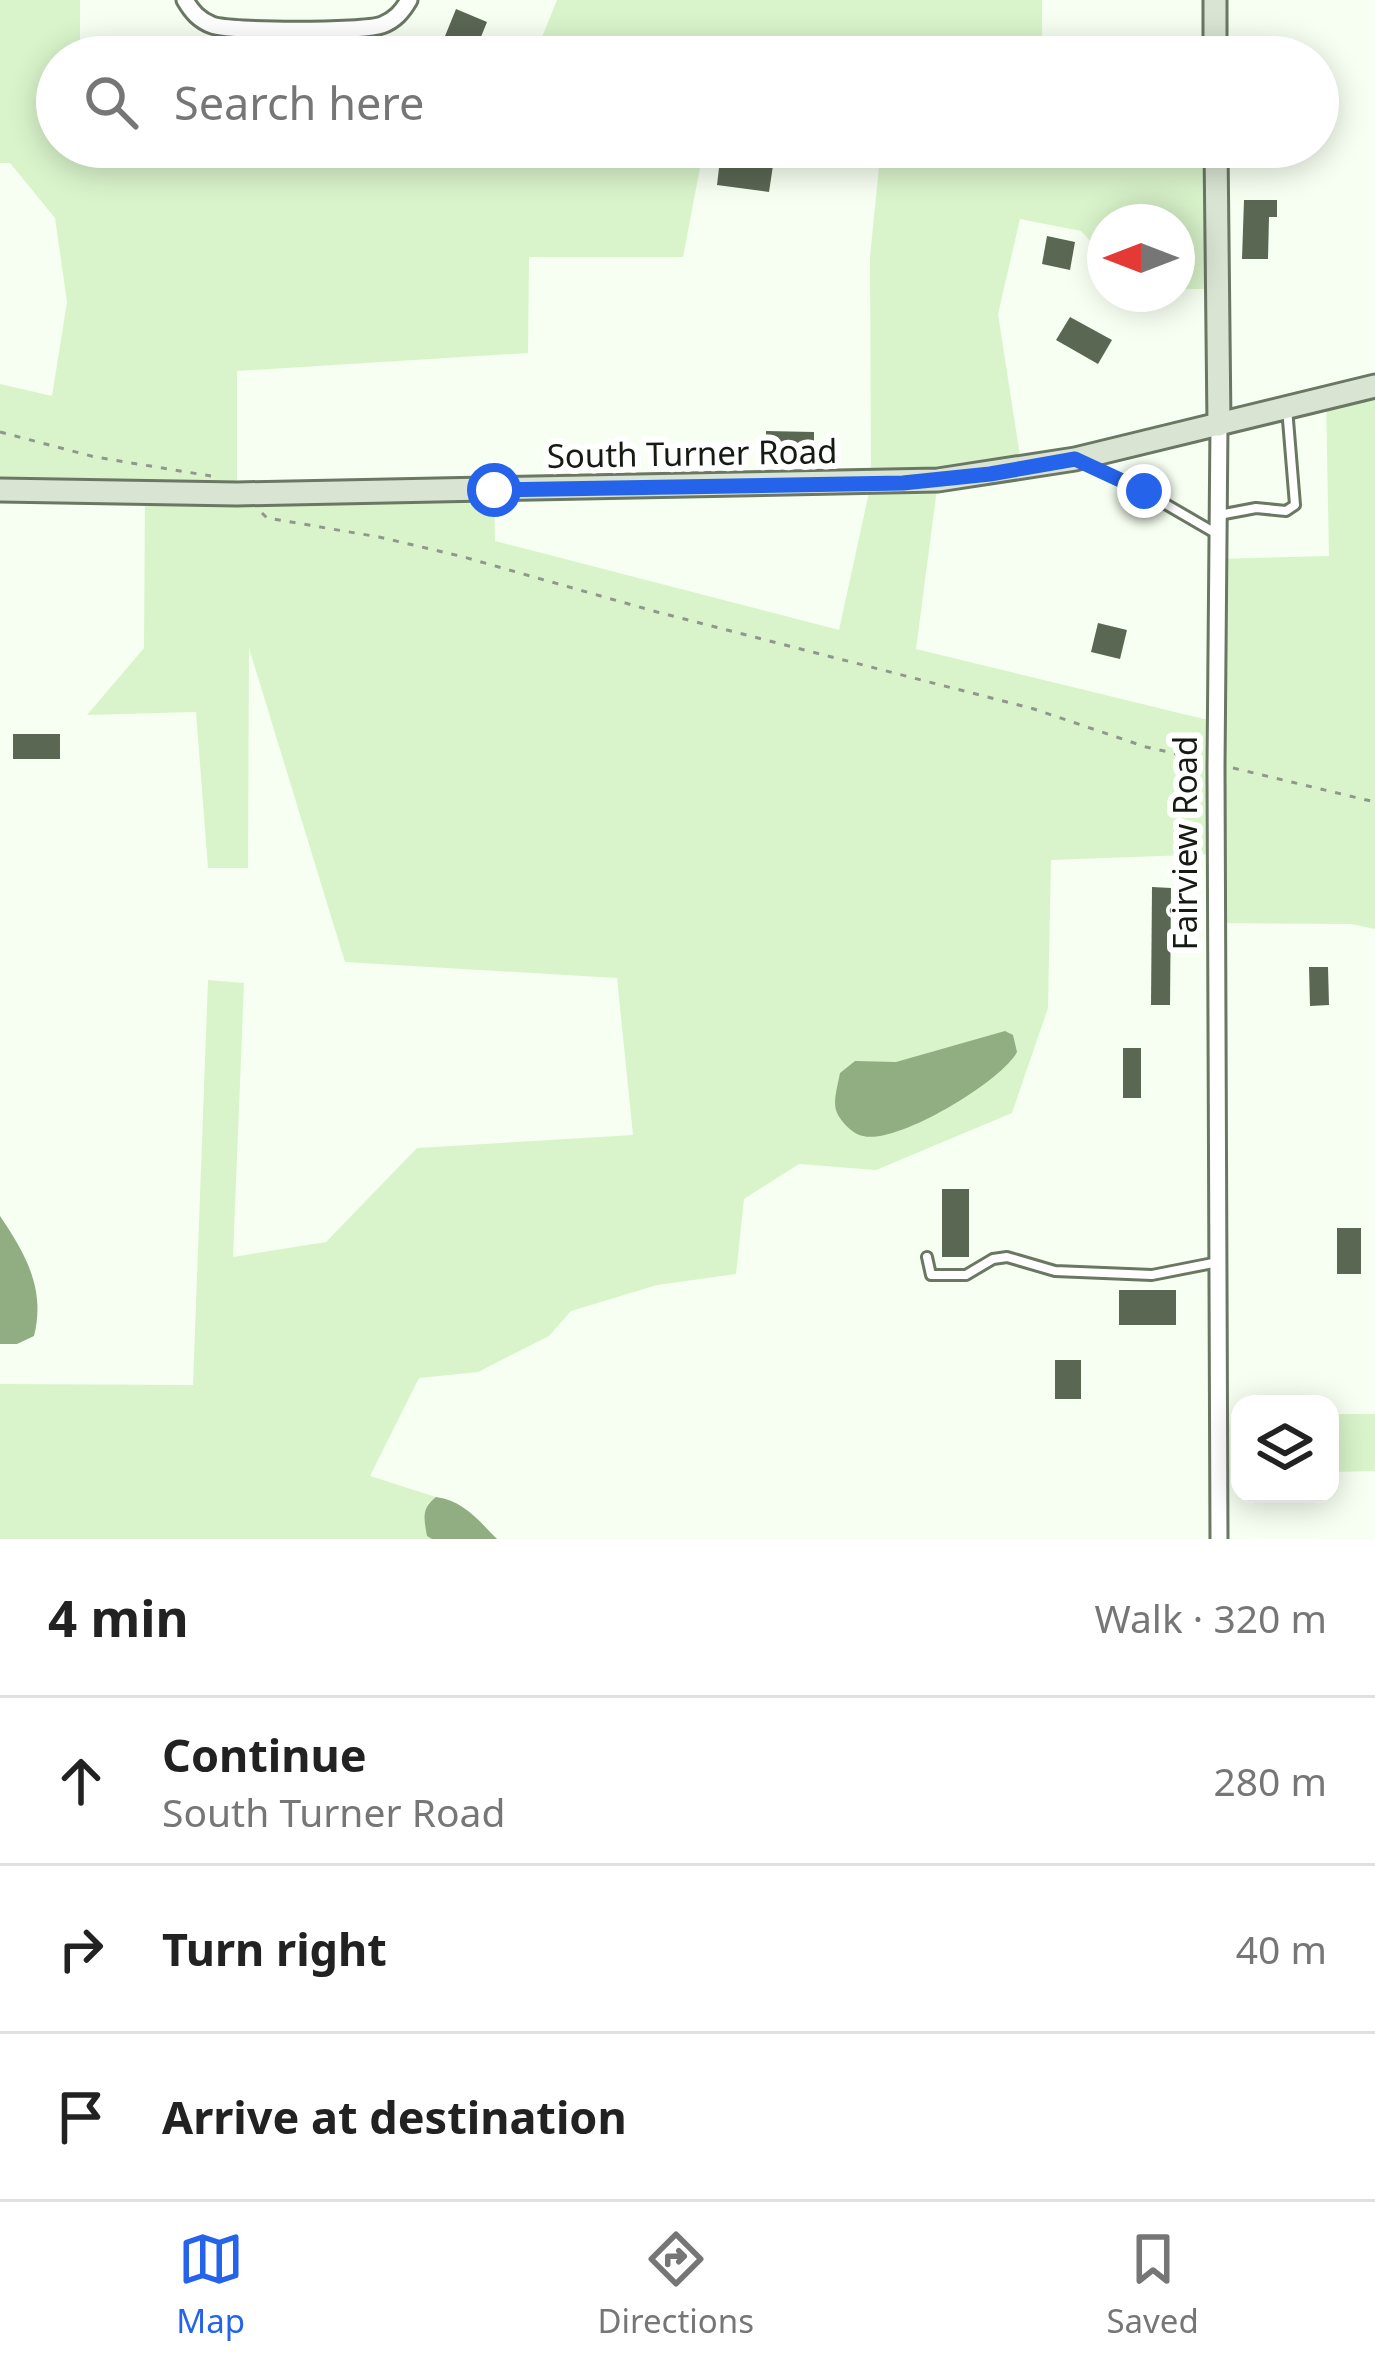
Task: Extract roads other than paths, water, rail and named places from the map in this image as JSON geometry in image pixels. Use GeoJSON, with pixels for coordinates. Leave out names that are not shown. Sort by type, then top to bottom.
{"type":"FeatureCollection","features":[{"type":"Feature","properties":{"kind":"street"},"geometry":{"type":"LineString","coordinates":[[185,0],[196,16],[217,27],[306,28],[375,27],[398,16],[409,0]]}},
{"type":"Feature","properties":{"kind":"street"},"geometry":{"type":"LineString","coordinates":[[1215,0],[1216,36]]}},
{"type":"Feature","properties":{"kind":"street","name":"Fairview Road"},"geometry":{"type":"LineString","coordinates":[[1216,168],[1219,1539]]}},
{"type":"Feature","properties":{"kind":"street","name":"South Turner Road"},"geometry":{"type":"LineString","coordinates":[[0,490],[237,494],[903,483],[1075,459],[1375,386]]}},
{"type":"Feature","properties":{"kind":"lane"},"geometry":{"type":"LineString","coordinates":[[1217,515],[1256,508],[1286,511],[1295,505],[1287,408]]}},
{"type":"Feature","properties":{"kind":"lane"},"geometry":{"type":"LineString","coordinates":[[1075,459],[1144,491],[1217,534]]}},
{"type":"Feature","properties":{"kind":"lane"},"geometry":{"type":"LineString","coordinates":[[927,1257],[931,1274],[954,1277],[1007,1257],[1055,1271],[1152,1274],[1220,1262]]}}]}
